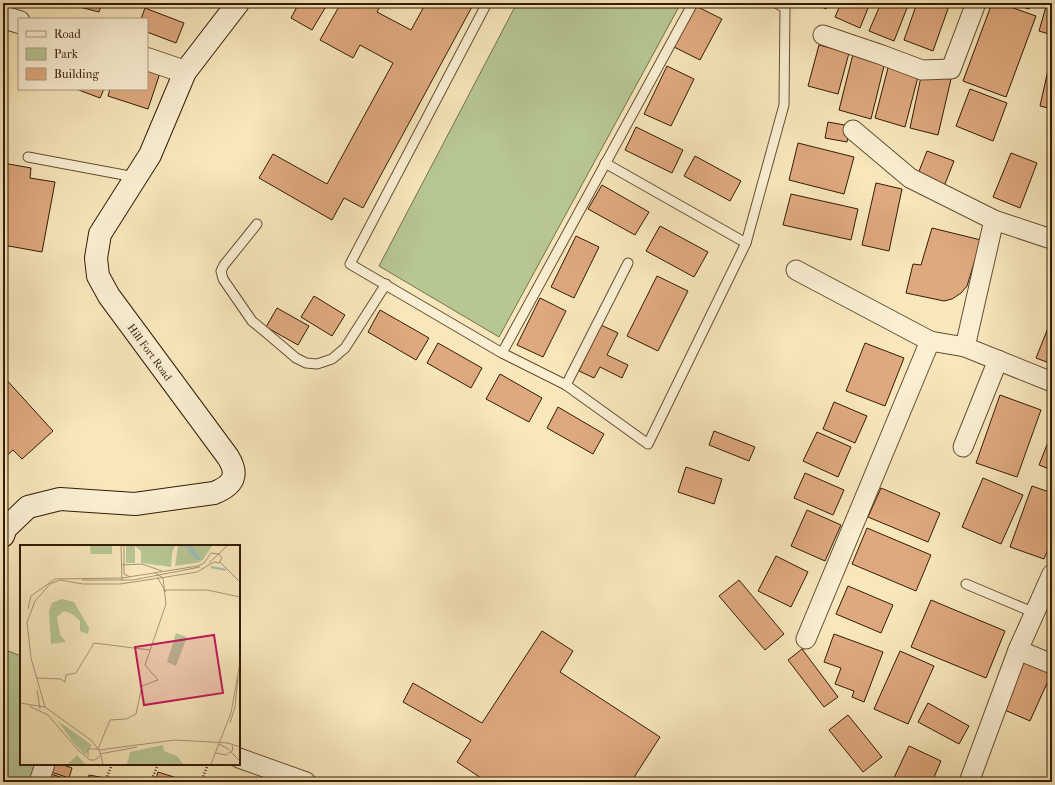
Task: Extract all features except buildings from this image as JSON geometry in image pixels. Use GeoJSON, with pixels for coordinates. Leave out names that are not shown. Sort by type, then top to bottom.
{"type":"FeatureCollection","features":[{"type":"Feature","properties":{"kind":"main road","name":"Hill Fort Road"},"geometry":{"type":"LineString","coordinates":[[3,536],[6,528],[28,507],[60,499],[135,504],[214,493],[224,489],[231,482],[234,467],[228,456],[109,296],[98,276],[96,258],[100,234],[150,155],[185,72],[238,3]]}},
{"type":"Feature","properties":{"kind":"main road"},"geometry":{"type":"LineString","coordinates":[[3,17],[18,22]]}},
{"type":"Feature","properties":{"kind":"main road"},"geometry":{"type":"LineString","coordinates":[[148,59],[185,72]]}},
{"type":"Feature","properties":{"kind":"street"},"geometry":{"type":"LineString","coordinates":[[823,35],[922,70],[950,69],[976,3]]}},
{"type":"Feature","properties":{"kind":"street"},"geometry":{"type":"LineString","coordinates":[[853,130],[910,178],[994,220],[1048,238]]}},
{"type":"Feature","properties":{"kind":"street"},"geometry":{"type":"LineString","coordinates":[[965,347],[994,220]]}},
{"type":"Feature","properties":{"kind":"street"},"geometry":{"type":"LineString","coordinates":[[796,270],[930,341],[965,347],[1052,382]]}},
{"type":"Feature","properties":{"kind":"street"},"geometry":{"type":"LineString","coordinates":[[806,639],[930,341]]}},
{"type":"Feature","properties":{"kind":"street"},"geometry":{"type":"LineString","coordinates":[[963,447],[998,360]]}},
{"type":"Feature","properties":{"kind":"street"},"geometry":{"type":"LineString","coordinates":[[969,782],[1018,650],[1051,581]]}},
{"type":"Feature","properties":{"kind":"street"},"geometry":{"type":"LineString","coordinates":[[1018,650],[1052,664]]}},
{"type":"Feature","properties":{"kind":"street"},"geometry":{"type":"LineString","coordinates":[[240,758],[306,782]]}},
{"type":"Feature","properties":{"kind":"street"},"geometry":{"type":"LineString","coordinates":[[39,782],[45,765]]}},
{"type":"Feature","properties":{"kind":"lane"},"geometry":{"type":"LineString","coordinates":[[487,3],[350,264],[502,353],[566,385],[648,444],[746,243],[784,105],[785,8],[776,3]]}},
{"type":"Feature","properties":{"kind":"lane"},"geometry":{"type":"LineString","coordinates":[[502,353],[693,3]]}},
{"type":"Feature","properties":{"kind":"lane"},"geometry":{"type":"LineString","coordinates":[[28,157],[136,177]]}},
{"type":"Feature","properties":{"kind":"lane"},"geometry":{"type":"LineString","coordinates":[[606,163],[746,243]]}},
{"type":"Feature","properties":{"kind":"lane"},"geometry":{"type":"LineString","coordinates":[[257,224],[224,265],[221,271],[223,279],[252,321],[301,361],[317,364],[332,359],[345,348],[386,284]]}},
{"type":"Feature","properties":{"kind":"lane"},"geometry":{"type":"LineString","coordinates":[[566,385],[628,263]]}},
{"type":"Feature","properties":{"kind":"lane"},"geometry":{"type":"LineString","coordinates":[[966,584],[1035,613]]}},
{"type":"Feature","properties":{"kind":"path"},"geometry":{"type":"LineString","coordinates":[[105,782],[112,765]]}},
{"type":"Feature","properties":{"kind":"path"},"geometry":{"type":"LineString","coordinates":[[151,782],[158,765]]}},
{"type":"Feature","properties":{"kind":"path"},"geometry":{"type":"LineString","coordinates":[[201,782],[208,765]]}},
{"type":"Feature","properties":{"kind":"green space"},"geometry":{"type":"Polygon","coordinates":[[[517,3],[681,3],[499,337],[379,266],[517,3]]]}},
{"type":"Feature","properties":{"kind":"green space"},"geometry":{"type":"Polygon","coordinates":[[[3,649],[20,656],[20,765],[40,765],[34,782],[3,782],[3,649]]]}}]}
